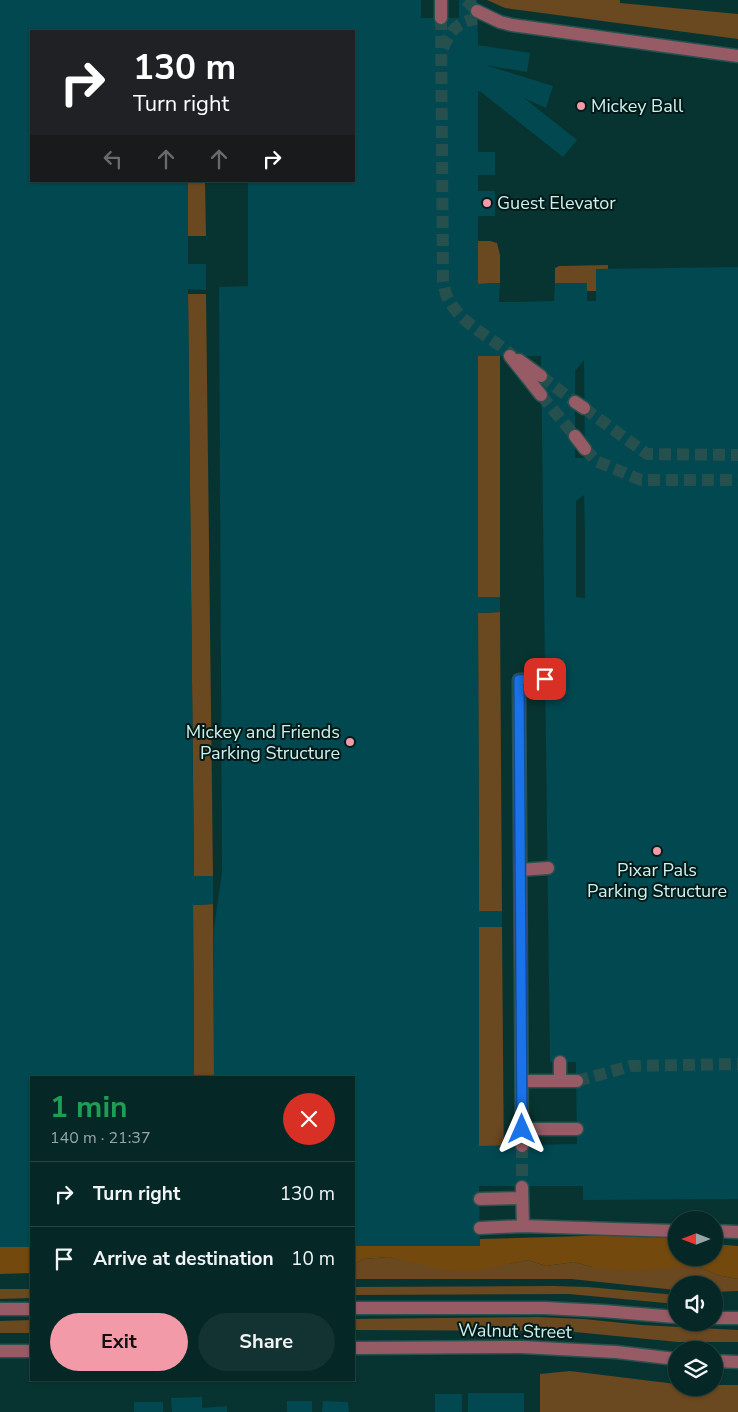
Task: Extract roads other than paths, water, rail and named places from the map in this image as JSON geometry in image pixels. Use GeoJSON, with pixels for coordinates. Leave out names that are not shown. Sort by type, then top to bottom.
{"type":"FeatureCollection","features":[{"type":"Feature","properties":{"kind":"street"},"geometry":{"type":"LineString","coordinates":[[441,0],[441,18]]}},
{"type":"Feature","properties":{"kind":"street"},"geometry":{"type":"LineString","coordinates":[[477,15],[512,25],[738,56]]}},
{"type":"Feature","properties":{"kind":"street"},"geometry":{"type":"LineString","coordinates":[[541,376],[511,356],[541,395]]}},
{"type":"Feature","properties":{"kind":"street"},"geometry":{"type":"LineString","coordinates":[[575,436],[585,448]]}},
{"type":"Feature","properties":{"kind":"street"},"geometry":{"type":"LineString","coordinates":[[522,1146],[519,680],[545,679]]}},
{"type":"Feature","properties":{"kind":"street"},"geometry":{"type":"LineString","coordinates":[[520,870],[548,868]]}},
{"type":"Feature","properties":{"kind":"street"},"geometry":{"type":"LineString","coordinates":[[560,1062],[560,1081]]}},
{"type":"Feature","properties":{"kind":"street"},"geometry":{"type":"LineString","coordinates":[[522,1082],[576,1081]]}},
{"type":"Feature","properties":{"kind":"street"},"geometry":{"type":"LineString","coordinates":[[522,1129],[577,1129]]}},
{"type":"Feature","properties":{"kind":"street"},"geometry":{"type":"LineString","coordinates":[[480,1199],[522,1192],[523,1226]]}},
{"type":"Feature","properties":{"kind":"street"},"geometry":{"type":"LineString","coordinates":[[480,1228],[523,1226],[668,1230]]}},
{"type":"Feature","properties":{"kind":"street"},"geometry":{"type":"LineString","coordinates":[[723,1231],[738,1232]]}},
{"type":"Feature","properties":{"kind":"street"},"geometry":{"type":"LineString","coordinates":[[0,1309],[30,1308]]}},
{"type":"Feature","properties":{"kind":"street","name":"Walnut Street"},"geometry":{"type":"LineString","coordinates":[[355,1308],[545,1308],[603,1310],[668,1316]]}},
{"type":"Feature","properties":{"kind":"street"},"geometry":{"type":"LineString","coordinates":[[723,1318],[738,1318]]}},
{"type":"Feature","properties":{"kind":"street","name":"Walnut Street"},"geometry":{"type":"LineString","coordinates":[[355,1348],[531,1348],[606,1352],[668,1358]]}},
{"type":"Feature","properties":{"kind":"street"},"geometry":{"type":"LineString","coordinates":[[0,1351],[30,1351]]}},
{"type":"Feature","properties":{"kind":"street"},"geometry":{"type":"LineString","coordinates":[[723,1361],[738,1362]]}},
{"type":"Feature","properties":{"kind":"tunnel"},"geometry":{"type":"LineString","coordinates":[[466,0],[477,11]]}},
{"type":"Feature","properties":{"kind":"tunnel"},"geometry":{"type":"LineString","coordinates":[[441,18],[444,288],[448,299],[463,318],[513,356]]}},
{"type":"Feature","properties":{"kind":"tunnel"},"geometry":{"type":"LineString","coordinates":[[443,48],[452,31],[460,24],[477,19]]}},
{"type":"Feature","properties":{"kind":"tunnel"},"geometry":{"type":"LineString","coordinates":[[541,376],[575,402]]}},
{"type":"Feature","properties":{"kind":"tunnel"},"geometry":{"type":"LineString","coordinates":[[541,395],[575,436]]}},
{"type":"Feature","properties":{"kind":"tunnel"},"geometry":{"type":"LineString","coordinates":[[584,408],[647,454],[738,455]]}},
{"type":"Feature","properties":{"kind":"tunnel"},"geometry":{"type":"LineString","coordinates":[[585,449],[596,461],[641,480],[738,480]]}},
{"type":"Feature","properties":{"kind":"tunnel"},"geometry":{"type":"LineString","coordinates":[[577,1081],[631,1066],[738,1064]]}},
{"type":"Feature","properties":{"kind":"tunnel"},"geometry":{"type":"LineString","coordinates":[[522,1146],[522,1187]]}},
{"type":"Feature","properties":{"kind":"place","name":"Mickey Ball"},"geometry":{"type":"Point","coordinates":[581,106]}},
{"type":"Feature","properties":{"kind":"place","name":"Guest Elevator"},"geometry":{"type":"Point","coordinates":[487,203]}},
{"type":"Feature","properties":{"kind":"place","name":"Mickey and Friends Parking Structure"},"geometry":{"type":"Point","coordinates":[350,742]}},
{"type":"Feature","properties":{"kind":"place","name":"Pixar Pals Parking Structure"},"geometry":{"type":"Point","coordinates":[657,851]}}]}
